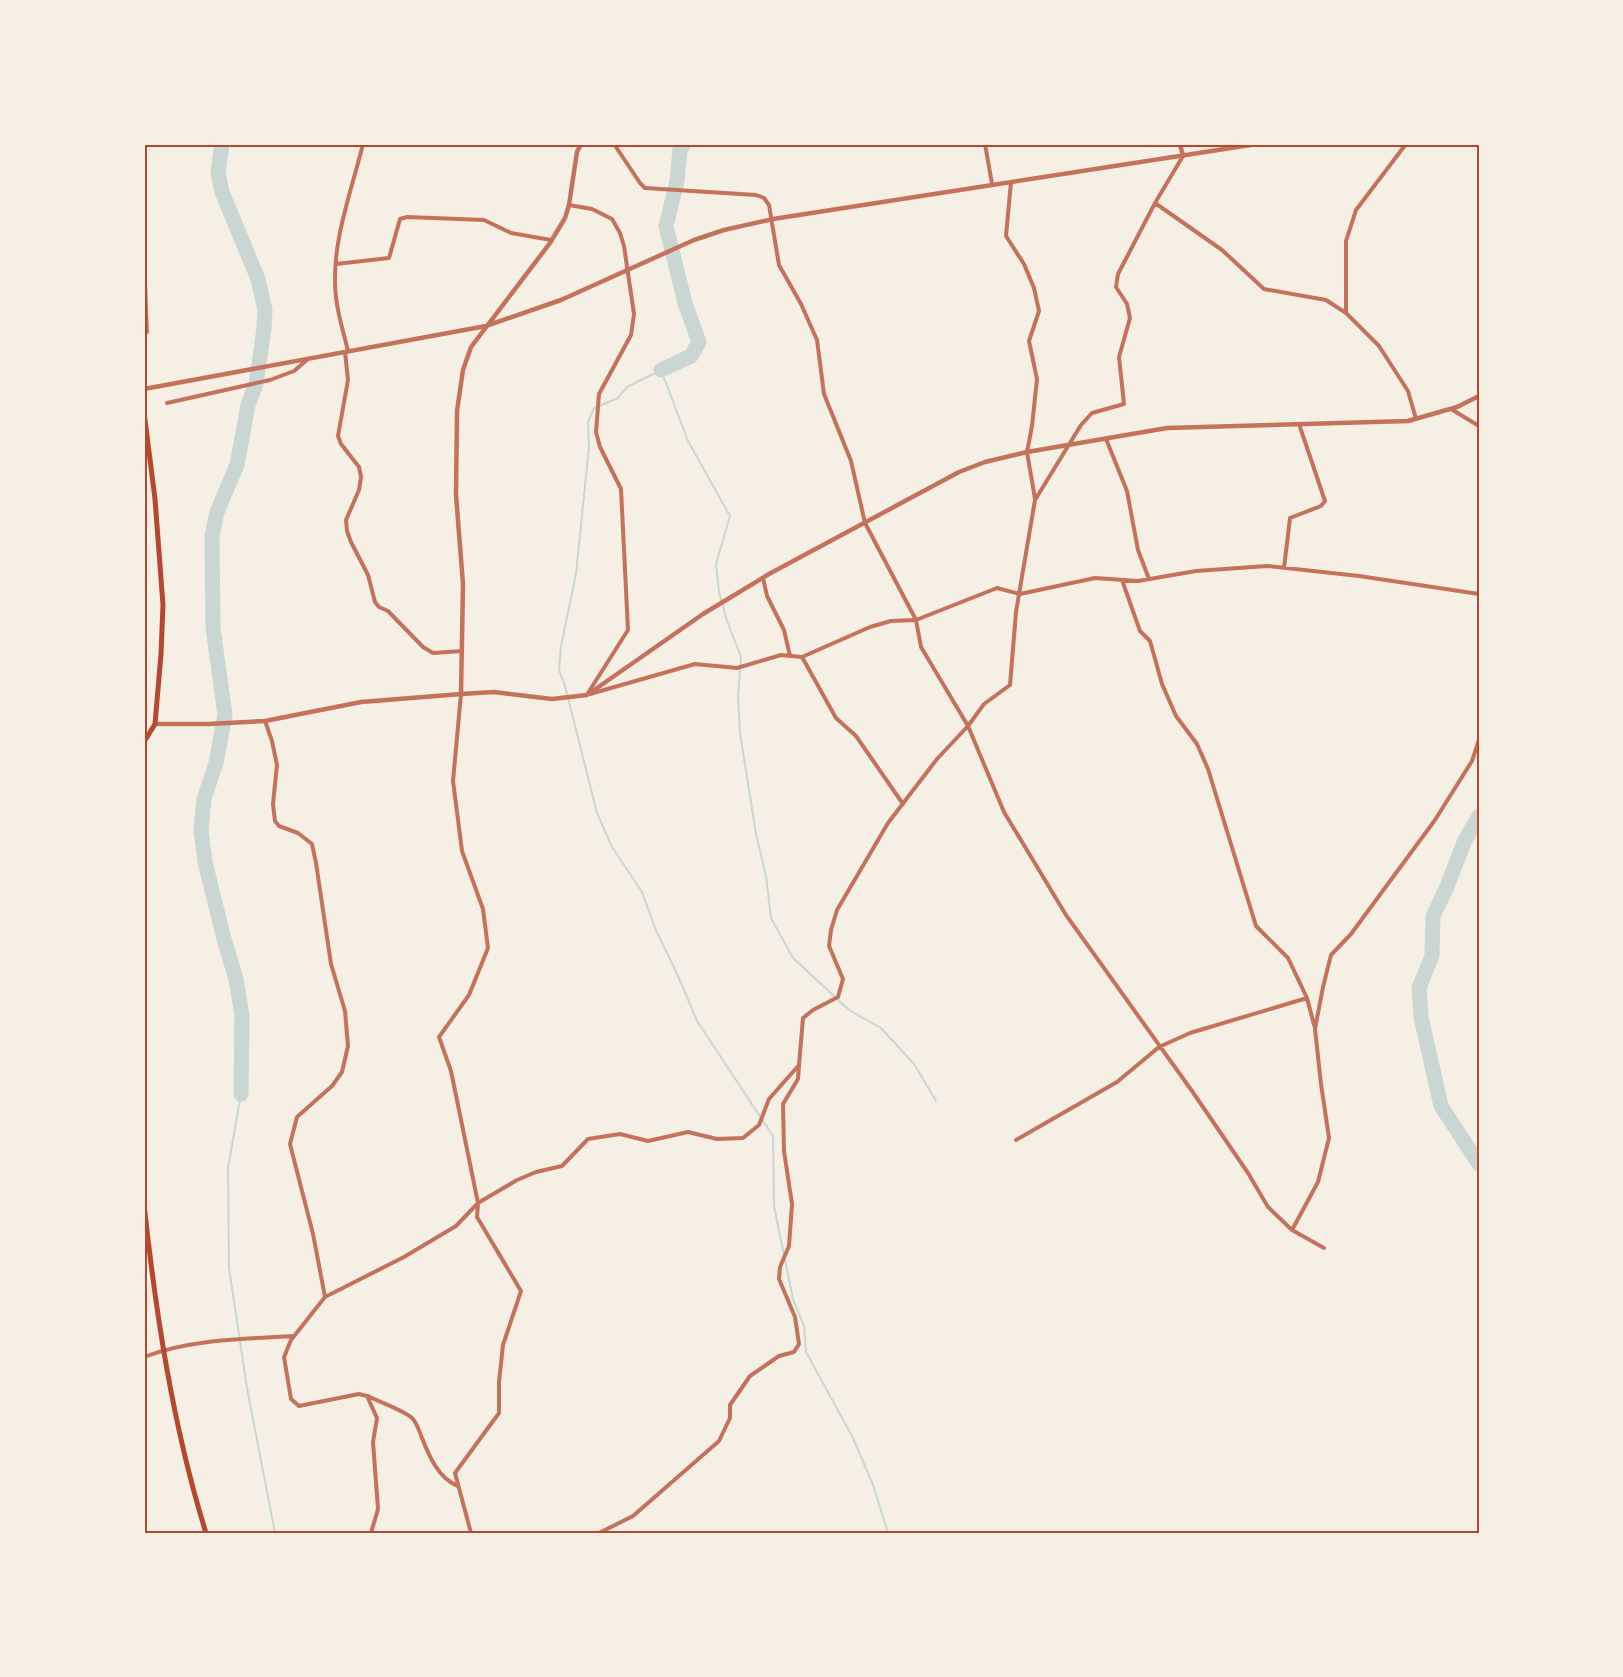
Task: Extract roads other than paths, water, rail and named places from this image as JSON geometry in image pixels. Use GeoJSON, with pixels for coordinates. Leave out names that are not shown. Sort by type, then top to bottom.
{"type":"FeatureCollection","features":[{"type":"Feature","properties":{"kind":"main road"},"geometry":{"type":"LineString","coordinates":[[144,412],[157,522],[163,605],[155,724],[144,742]]}},
{"type":"Feature","properties":{"kind":"main road"},"geometry":{"type":"LineString","coordinates":[[144,1204],[165,1349],[181,1436],[206,1533]]}},
{"type":"Feature","properties":{"kind":"street"},"geometry":{"type":"LineString","coordinates":[[363,144],[338,246],[336,264],[336,296],[346,352],[348,380],[338,436],[341,444],[359,467],[361,477],[359,490],[346,520],[351,542],[368,575],[375,602],[379,607],[388,611],[415,639],[433,653],[462,651]]}},
{"type":"Feature","properties":{"kind":"street"},"geometry":{"type":"LineString","coordinates":[[471,1533],[455,1473],[499,1413],[499,1382],[503,1346],[521,1291],[477,1217],[478,1203],[451,1071],[439,1037],[469,995],[489,948],[483,909],[462,851],[453,781],[461,694],[463,584],[456,495],[457,411],[463,370],[471,347],[565,218],[577,152],[581,144]]}},
{"type":"Feature","properties":{"kind":"street"},"geometry":{"type":"LineString","coordinates":[[614,144],[640,183],[652,189],[756,195],[764,198],[773,219],[779,265],[801,304],[817,340],[824,394],[851,461],[865,523],[916,620],[921,647],[968,726],[1005,812],[1066,915],[1248,1173],[1268,1206],[1292,1230],[1324,1248]]}},
{"type":"Feature","properties":{"kind":"street"},"geometry":{"type":"LineString","coordinates":[[985,144],[992,184]]}},
{"type":"Feature","properties":{"kind":"street"},"geometry":{"type":"LineString","coordinates":[[1035,500],[1092,413],[1124,404],[1119,357],[1130,318],[1127,304],[1116,287],[1118,274],[1155,203],[1183,156],[1180,144]]}},
{"type":"Feature","properties":{"kind":"street"},"geometry":{"type":"LineString","coordinates":[[144,389],[486,326],[561,300],[685,244],[724,230],[773,219],[1257,144]]}},
{"type":"Feature","properties":{"kind":"street"},"geometry":{"type":"LineString","coordinates":[[1346,313],[1346,241],[1356,210],[1406,144]]}},
{"type":"Feature","properties":{"kind":"street"},"geometry":{"type":"LineString","coordinates":[[599,1533],[633,1516],[719,1441],[730,1418],[730,1405],[750,1376],[779,1356],[794,1352],[798,1344],[795,1317],[779,1279],[781,1264],[788,1250],[792,1204],[784,1151],[783,1104],[798,1079],[803,1018],[838,997],[843,980],[829,946],[837,910],[888,823],[937,759],[968,726],[984,704],[1010,685],[1012,649],[1035,500],[1027,452],[1037,380],[1029,341],[1039,311],[1034,288],[1024,264],[1006,236],[1011,181]]}},
{"type":"Feature","properties":{"kind":"street"},"geometry":{"type":"LineString","coordinates":[[1155,203],[1222,250],[1264,290],[1326,300],[1346,313],[1379,346],[1408,391],[1416,419]]}},
{"type":"Feature","properties":{"kind":"street"},"geometry":{"type":"LineString","coordinates":[[569,205],[592,209],[612,219],[624,246],[634,314],[631,335],[599,394],[596,432],[600,447],[621,489],[628,630],[587,695]]}},
{"type":"Feature","properties":{"kind":"street"},"geometry":{"type":"LineString","coordinates":[[336,264],[389,258],[400,219],[407,217],[484,220],[511,233],[551,240]]}},
{"type":"Feature","properties":{"kind":"street"},"geometry":{"type":"LineString","coordinates":[[144,260],[147,332],[144,333]]}},
{"type":"Feature","properties":{"kind":"street"},"geometry":{"type":"LineString","coordinates":[[167,403],[270,380],[294,371],[308,359]]}},
{"type":"Feature","properties":{"kind":"street"},"geometry":{"type":"LineString","coordinates":[[587,695],[727,599],[959,472],[985,462],[1027,452],[1167,428],[1408,421],[1451,409],[1479,396]]}},
{"type":"Feature","properties":{"kind":"street"},"geometry":{"type":"LineString","coordinates":[[1451,409],[1479,426]]}},
{"type":"Feature","properties":{"kind":"street"},"geometry":{"type":"LineString","coordinates":[[1284,568],[1290,518],[1321,506],[1324,501],[1299,424]]}},
{"type":"Feature","properties":{"kind":"street"},"geometry":{"type":"LineString","coordinates":[[1106,439],[1127,491],[1138,550],[1149,579]]}},
{"type":"Feature","properties":{"kind":"street"},"geometry":{"type":"LineString","coordinates":[[155,724],[265,721],[361,702],[461,694],[494,692],[552,699],[587,695],[695,664],[737,668],[781,655],[802,657],[870,627],[891,621],[916,620],[997,588],[1020,594],[1095,578],[1149,579],[1196,571],[1267,566],[1359,576],[1479,594]]}},
{"type":"Feature","properties":{"kind":"street"},"geometry":{"type":"LineString","coordinates":[[763,578],[767,596],[784,630],[790,656]]}},
{"type":"Feature","properties":{"kind":"street"},"geometry":{"type":"LineString","coordinates":[[1122,580],[1140,631],[1150,641],[1162,684],[1176,716],[1197,744],[1208,769],[1256,926],[1288,958],[1307,998],[1315,1029],[1320,1084],[1329,1138],[1318,1182],[1292,1230]]}},
{"type":"Feature","properties":{"kind":"street"},"geometry":{"type":"LineString","coordinates":[[802,657],[836,718],[856,736],[903,804]]}},
{"type":"Feature","properties":{"kind":"street"},"geometry":{"type":"LineString","coordinates":[[265,721],[272,741],[276,765],[273,804],[275,821],[279,826],[298,833],[312,844],[331,964],[345,1011],[348,1046],[342,1072],[332,1086],[297,1118],[290,1144],[313,1234],[325,1297]]}},
{"type":"Feature","properties":{"kind":"street"},"geometry":{"type":"LineString","coordinates":[[1315,1029],[1331,955],[1350,934],[1435,820],[1472,761],[1479,740]]}},
{"type":"Feature","properties":{"kind":"street"},"geometry":{"type":"LineString","coordinates":[[1016,1140],[1117,1082],[1159,1047],[1190,1033],[1307,998]]}},
{"type":"Feature","properties":{"kind":"street"},"geometry":{"type":"LineString","coordinates":[[459,1486],[453,1484],[438,1470],[411,1417],[359,1394],[299,1406],[291,1399],[284,1357],[294,1336],[325,1297],[404,1257],[456,1226],[478,1203],[517,1180],[536,1172],[562,1166],[588,1139],[620,1134],[648,1141],[688,1132],[717,1138],[743,1138],[759,1124],[769,1100],[799,1065]]}},
{"type":"Feature","properties":{"kind":"street"},"geometry":{"type":"LineString","coordinates":[[144,1357],[165,1349],[294,1336]]}},
{"type":"Feature","properties":{"kind":"street"},"geometry":{"type":"LineString","coordinates":[[367,1396],[377,1418],[373,1442],[378,1509],[371,1533]]}},
{"type":"Feature","properties":{"kind":"waterway"},"geometry":{"type":"LineString","coordinates":[[222,144],[218,173],[222,192],[258,279],[265,310],[256,384],[248,405],[237,465],[217,512],[212,536],[213,628],[225,715],[216,763],[204,799],[201,830],[205,862],[236,979],[242,1015],[241,1094]]}},
{"type":"Feature","properties":{"kind":"waterway"},"geometry":{"type":"LineString","coordinates":[[661,370],[691,356],[699,342],[685,303],[666,226],[677,181],[680,149],[684,144]]}},
{"type":"Feature","properties":{"kind":"waterway"},"geometry":{"type":"LineString","coordinates":[[888,1533],[873,1485],[853,1438],[806,1352],[804,1326],[793,1299],[774,1206],[773,1136],[697,1021],[655,928],[642,892],[612,847],[597,813],[559,670],[561,646],[576,574],[589,447],[588,422],[594,408],[618,398],[627,387],[661,370],[688,441],[730,516],[716,564],[719,592],[741,657],[738,697],[740,733],[756,834],[766,876],[771,918],[793,958],[849,1010],[881,1028],[914,1064],[936,1101]]}},
{"type":"Feature","properties":{"kind":"waterway"},"geometry":{"type":"LineString","coordinates":[[1479,816],[1465,840],[1433,916],[1432,956],[1419,988],[1421,1017],[1441,1106],[1479,1164]]}},
{"type":"Feature","properties":{"kind":"waterway"},"geometry":{"type":"LineString","coordinates":[[241,1094],[228,1168],[229,1268],[247,1388],[275,1533]]}}]}
